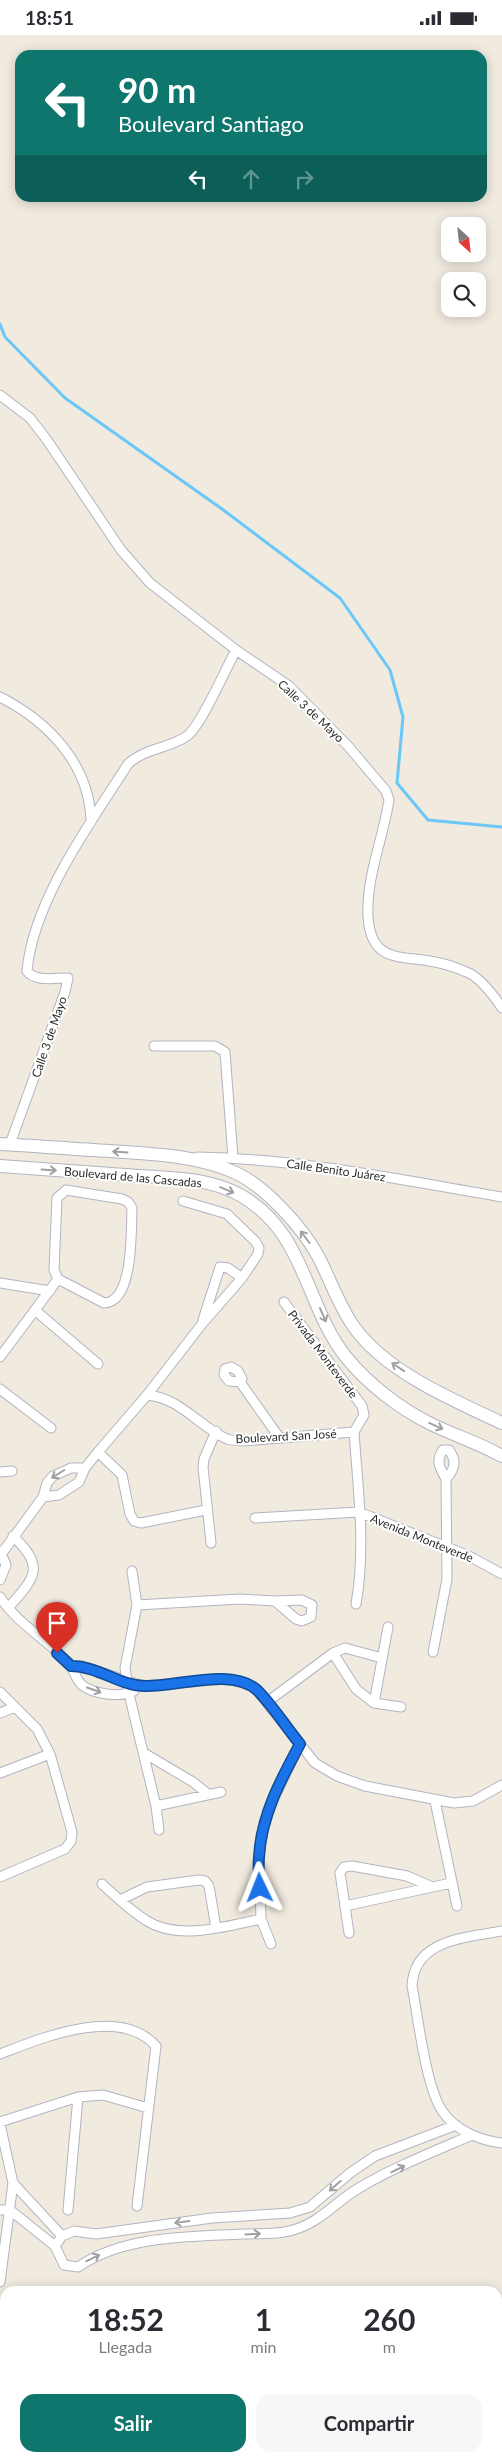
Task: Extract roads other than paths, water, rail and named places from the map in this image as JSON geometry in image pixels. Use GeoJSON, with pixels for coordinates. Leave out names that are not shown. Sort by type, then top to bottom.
{"type":"FeatureCollection","features":[{"type":"Feature","properties":{"kind":"main road","name":"Boulevard de las Cascadas"},"geometry":{"type":"LineString","coordinates":[[5,1144],[168,1156],[219,1167],[237,1173],[253,1184],[292,1220],[307,1239],[354,1327],[371,1347],[416,1379],[502,1423]]}},
{"type":"Feature","properties":{"kind":"main road","name":"Boulevard de las Cascadas"},"geometry":{"type":"LineString","coordinates":[[0,1166],[196,1180],[240,1195],[257,1208],[288,1242],[298,1259],[331,1333],[346,1357],[364,1376],[395,1402],[428,1422],[502,1456]]}},
{"type":"Feature","properties":{"kind":"street"},"geometry":{"type":"LineString","coordinates":[[0,395],[30,418],[47,440],[121,550],[150,583],[236,650]]}},
{"type":"Feature","properties":{"kind":"street","name":"Calle 3 de Mayo"},"geometry":{"type":"LineString","coordinates":[[5,1144],[26,1105],[68,978],[31,976],[28,971],[28,958],[53,885],[128,764],[135,757],[177,742],[189,735],[198,722],[236,650],[289,686],[348,746],[386,791],[389,800],[370,881],[368,917],[372,937],[380,949],[404,959],[434,961],[472,975],[488,988],[502,1008]]}},
{"type":"Feature","properties":{"kind":"street"},"geometry":{"type":"LineString","coordinates":[[0,697],[35,717],[52,733],[82,775],[88,793],[91,822]]}},
{"type":"Feature","properties":{"kind":"street"},"geometry":{"type":"LineString","coordinates":[[154,1046],[215,1046],[225,1052],[233,1158]]}},
{"type":"Feature","properties":{"kind":"street","name":"Calle Benito Juárez"},"geometry":{"type":"LineString","coordinates":[[168,1156],[233,1158],[352,1171],[502,1197]]}},
{"type":"Feature","properties":{"kind":"street"},"geometry":{"type":"LineString","coordinates":[[66,1190],[122,1199],[128,1202],[132,1208],[128,1273],[124,1287],[116,1300],[104,1303],[58,1279],[54,1270],[53,1257],[57,1198],[60,1193],[66,1190]]}},
{"type":"Feature","properties":{"kind":"street"},"geometry":{"type":"LineString","coordinates":[[43,1497],[59,1495],[71,1489],[79,1482],[85,1468],[147,1395],[202,1324],[242,1278],[258,1254],[259,1248],[256,1242],[227,1214],[183,1201]]}},
{"type":"Feature","properties":{"kind":"street"},"geometry":{"type":"LineString","coordinates":[[202,1324],[217,1269],[224,1266],[242,1278]]}},
{"type":"Feature","properties":{"kind":"street"},"geometry":{"type":"LineString","coordinates":[[0,1357],[58,1279]]}},
{"type":"Feature","properties":{"kind":"street"},"geometry":{"type":"LineString","coordinates":[[0,1283],[50,1291]]}},
{"type":"Feature","properties":{"kind":"street","name":"Privada Monteverde"},"geometry":{"type":"LineString","coordinates":[[284,1302],[362,1406],[364,1415],[354,1432]]}},
{"type":"Feature","properties":{"kind":"street"},"geometry":{"type":"LineString","coordinates":[[36,1311],[98,1365]]}},
{"type":"Feature","properties":{"kind":"street"},"geometry":{"type":"LineString","coordinates":[[240,1382],[279,1437]]}},
{"type":"Feature","properties":{"kind":"street"},"geometry":{"type":"LineString","coordinates":[[0,1389],[51,1427]]}},
{"type":"Feature","properties":{"kind":"street","name":"Boulevard San José"},"geometry":{"type":"LineString","coordinates":[[147,1395],[161,1396],[175,1402],[228,1439],[243,1441],[354,1432]]}},
{"type":"Feature","properties":{"kind":"street"},"geometry":{"type":"LineString","coordinates":[[211,1543],[206,1510],[204,1459],[216,1431]]}},
{"type":"Feature","properties":{"kind":"street","name":"Avenida Monteverde"},"geometry":{"type":"LineString","coordinates":[[354,1432],[359,1512],[469,1556],[502,1574]]}},
{"type":"Feature","properties":{"kind":"street"},"geometry":{"type":"LineString","coordinates":[[98,1452],[122,1475],[130,1514],[134,1521],[141,1523],[206,1510]]}},
{"type":"Feature","properties":{"kind":"street"},"geometry":{"type":"LineString","coordinates":[[0,1580],[6,1565],[1,1552],[43,1497],[43,1490],[53,1476],[71,1467],[85,1468]]}},
{"type":"Feature","properties":{"kind":"street"},"geometry":{"type":"LineString","coordinates":[[0,1472],[12,1471]]}},
{"type":"Feature","properties":{"kind":"street"},"geometry":{"type":"LineString","coordinates":[[433,1652],[447,1579],[446,1479]]}},
{"type":"Feature","properties":{"kind":"street"},"geometry":{"type":"LineString","coordinates":[[255,1519],[359,1512],[361,1575],[356,1605]]}},
{"type":"Feature","properties":{"kind":"street"},"geometry":{"type":"LineString","coordinates":[[8,1608],[24,1591],[32,1575],[34,1561],[29,1551],[13,1535]]}},
{"type":"Feature","properties":{"kind":"street"},"geometry":{"type":"LineString","coordinates":[[132,1571],[137,1605],[125,1668],[126,1682],[156,1806],[159,1830]]}},
{"type":"Feature","properties":{"kind":"street"},"geometry":{"type":"LineString","coordinates":[[0,1597],[8,1608],[71,1666],[76,1679],[92,1690],[104,1693],[129,1694],[143,1686]]}},
{"type":"Feature","properties":{"kind":"street"},"geometry":{"type":"LineString","coordinates":[[137,1605],[240,1599],[275,1601]]}},
{"type":"Feature","properties":{"kind":"street"},"geometry":{"type":"LineString","coordinates":[[374,1703],[388,1627]]}},
{"type":"Feature","properties":{"kind":"street"},"geometry":{"type":"LineString","coordinates":[[267,1702],[333,1653],[345,1648],[382,1658]]}},
{"type":"Feature","properties":{"kind":"street"},"geometry":{"type":"LineString","coordinates":[[333,1653],[356,1689],[374,1703],[401,1707]]}},
{"type":"Feature","properties":{"kind":"street"},"geometry":{"type":"LineString","coordinates":[[71,1666],[91,1669],[143,1686],[226,1679],[249,1685],[267,1702],[315,1763],[337,1776],[365,1786],[435,1801],[473,1801],[502,1785]]}},
{"type":"Feature","properties":{"kind":"street"},"geometry":{"type":"LineString","coordinates":[[0,1692],[37,1729],[50,1753],[72,1832],[71,1841],[65,1849],[0,1877]]}},
{"type":"Feature","properties":{"kind":"street"},"geometry":{"type":"LineString","coordinates":[[0,1713],[15,1707]]}},
{"type":"Feature","properties":{"kind":"street"},"geometry":{"type":"LineString","coordinates":[[271,1944],[261,1919],[259,1857],[263,1829],[272,1802],[300,1744]]}},
{"type":"Feature","properties":{"kind":"street"},"geometry":{"type":"LineString","coordinates":[[0,1773],[50,1753]]}},
{"type":"Feature","properties":{"kind":"street"},"geometry":{"type":"LineString","coordinates":[[144,1753],[193,1782],[208,1794]]}},
{"type":"Feature","properties":{"kind":"street"},"geometry":{"type":"LineString","coordinates":[[156,1806],[221,1792]]}},
{"type":"Feature","properties":{"kind":"street"},"geometry":{"type":"LineString","coordinates":[[435,1801],[457,1906]]}},
{"type":"Feature","properties":{"kind":"street"},"geometry":{"type":"LineString","coordinates":[[349,1933],[340,1873],[344,1867],[352,1866],[407,1876],[430,1887]]}},
{"type":"Feature","properties":{"kind":"street"},"geometry":{"type":"LineString","coordinates":[[120,1900],[147,1887],[199,1880],[205,1881],[209,1886],[216,1928]]}},
{"type":"Feature","properties":{"kind":"street"},"geometry":{"type":"LineString","coordinates":[[345,1906],[451,1883]]}},
{"type":"Feature","properties":{"kind":"street"},"geometry":{"type":"LineString","coordinates":[[102,1884],[148,1922],[165,1929],[189,1931],[261,1919]]}},
{"type":"Feature","properties":{"kind":"street"},"geometry":{"type":"LineString","coordinates":[[502,1931],[450,1941],[437,1947],[418,1962],[413,1973],[412,1986],[435,2096],[443,2112],[456,2125],[472,2135],[502,2143]]}},
{"type":"Feature","properties":{"kind":"street"},"geometry":{"type":"LineString","coordinates":[[0,2054],[54,2033],[86,2027],[121,2028],[148,2037],[156,2046],[137,2206]]}},
{"type":"Feature","properties":{"kind":"street"},"geometry":{"type":"LineString","coordinates":[[0,2282],[5,2210],[13,2183],[0,2123],[78,2097],[103,2095],[148,2108]]}},
{"type":"Feature","properties":{"kind":"street"},"geometry":{"type":"LineString","coordinates":[[68,2210],[78,2097]]}},
{"type":"Feature","properties":{"kind":"street"},"geometry":{"type":"LineString","coordinates":[[55,2246],[62,2236],[74,2231],[96,2234],[212,2218],[290,2213],[310,2207],[350,2173],[375,2156],[456,2125]]}},
{"type":"Feature","properties":{"kind":"street"},"geometry":{"type":"LineString","coordinates":[[5,2210],[55,2246],[64,2265],[78,2267],[92,2257],[124,2246],[212,2236],[288,2232],[307,2225],[325,2215],[358,2188],[472,2135]]}},
{"type":"Feature","properties":{"kind":"street"},"geometry":{"type":"LineString","coordinates":[[423,2138],[428,2154]]}},
{"type":"Feature","properties":{"kind":"street"},"geometry":{"type":"LineString","coordinates":[[13,2183],[62,2236]]}},
{"type":"Feature","properties":{"kind":"street"},"geometry":{"type":"LineString","coordinates":[[212,2218],[212,2236]]}},
{"type":"Feature","properties":{"kind":"waterway"},"geometry":{"type":"LineString","coordinates":[[0,324],[5,337],[65,398],[222,509],[340,598],[390,670],[403,717],[397,783],[428,820],[502,827]]}}]}
